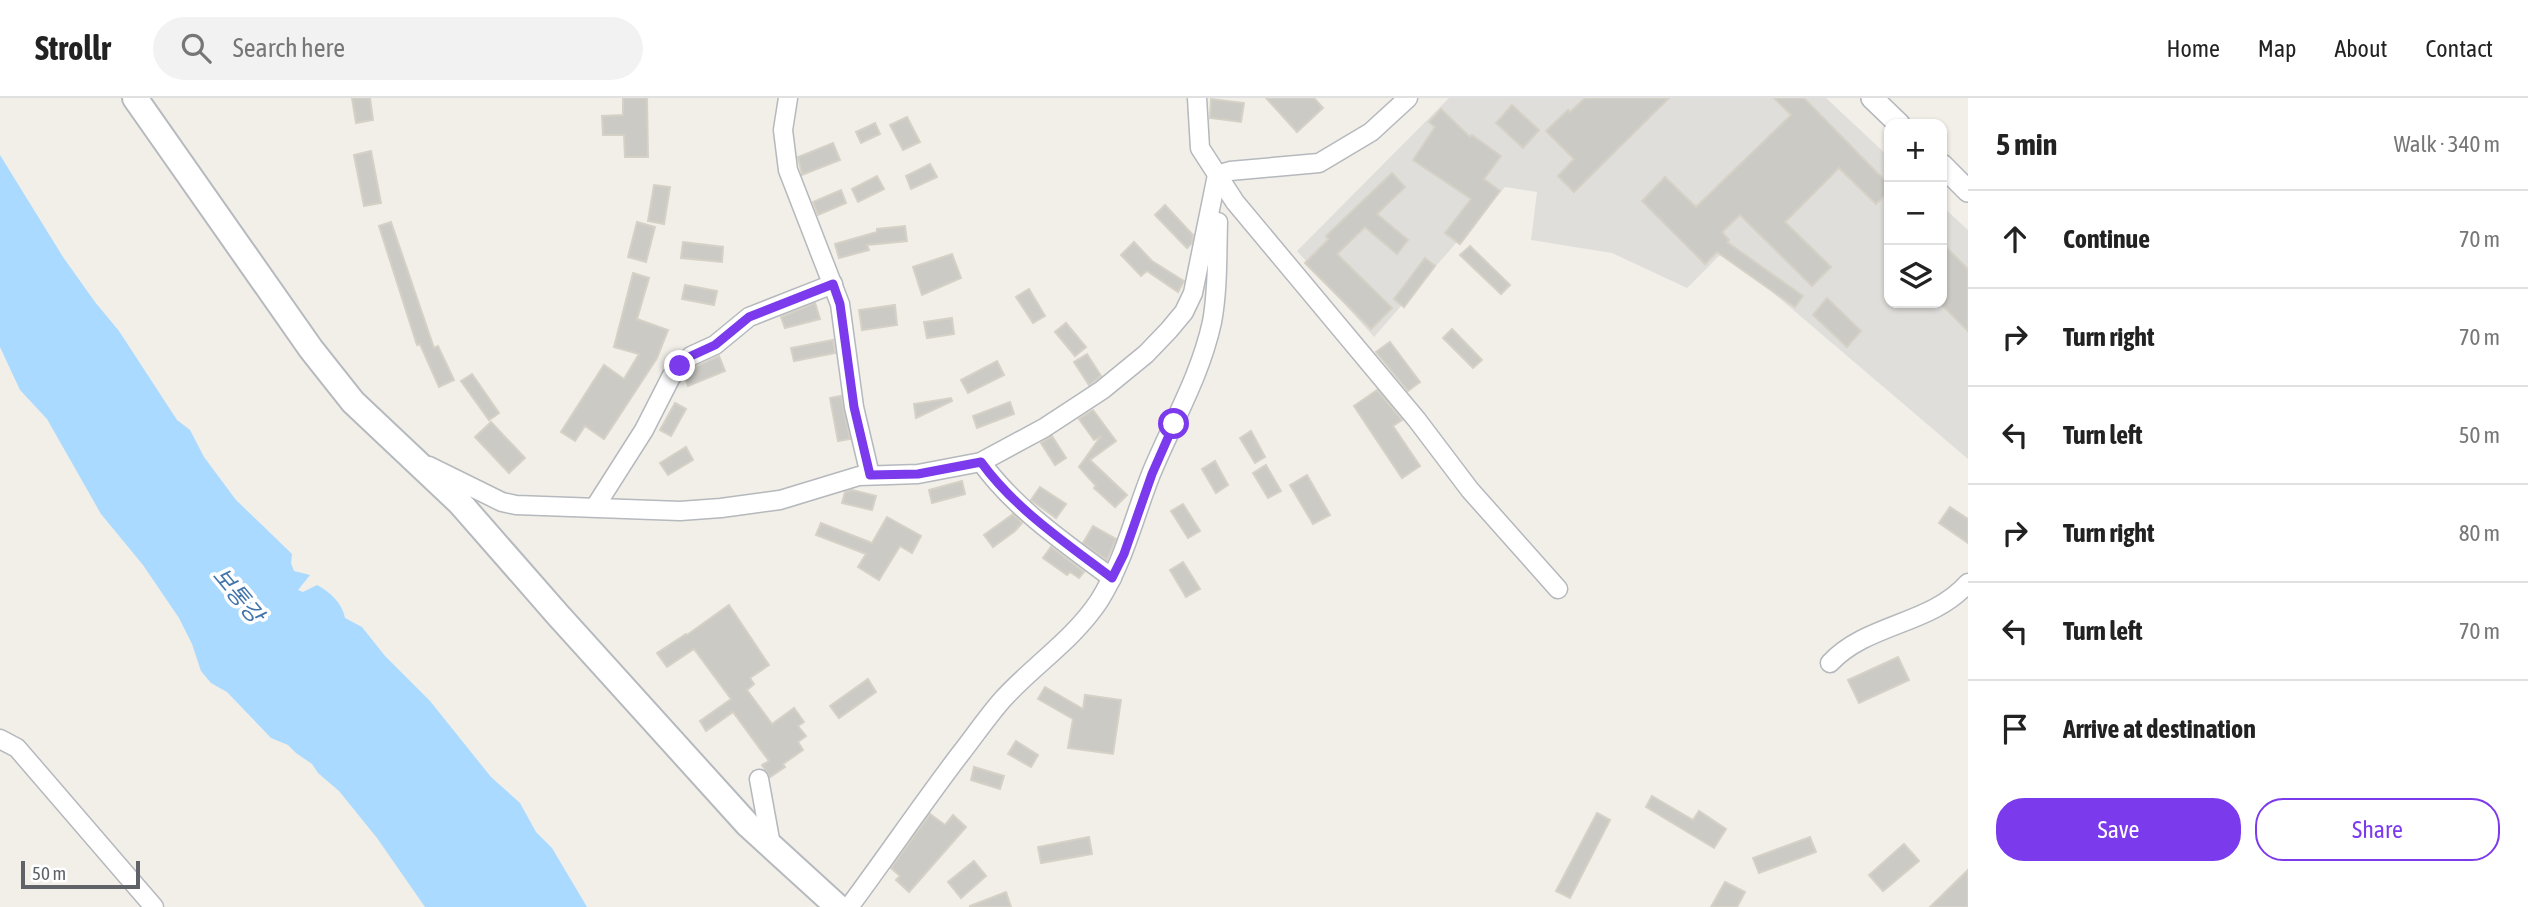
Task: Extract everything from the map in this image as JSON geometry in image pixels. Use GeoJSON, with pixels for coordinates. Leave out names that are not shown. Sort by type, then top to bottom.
{"type":"FeatureCollection","features":[{"type":"Feature","properties":{"kind":"main road"},"geometry":{"type":"LineString","coordinates":[[135,98],[311,349],[353,402],[460,503],[748,825],[838,907]]}},
{"type":"Feature","properties":{"kind":"street"},"geometry":{"type":"LineString","coordinates":[[788,98],[783,130],[788,170],[840,304],[854,407],[870,475]]}},
{"type":"Feature","properties":{"kind":"street"},"geometry":{"type":"LineString","coordinates":[[1198,98],[1200,148],[1257,230],[1417,420],[1469,490],[1558,589]]}},
{"type":"Feature","properties":{"kind":"street"},"geometry":{"type":"LineString","coordinates":[[1217,175],[1230,170],[1319,163],[1371,132],[1408,98]]}},
{"type":"Feature","properties":{"kind":"street"},"geometry":{"type":"LineString","coordinates":[[1872,98],[1894,119]]}},
{"type":"Feature","properties":{"kind":"street"},"geometry":{"type":"LineString","coordinates":[[1947,170],[1968,191]]}},
{"type":"Feature","properties":{"kind":"street"},"geometry":{"type":"LineString","coordinates":[[414,459],[502,502],[516,505],[680,510],[760,504],[842,480],[870,475],[918,474],[981,462],[1044,428],[1102,390],[1146,354],[1184,312],[1194,293],[1217,175]]}},
{"type":"Feature","properties":{"kind":"street"},"geometry":{"type":"LineString","coordinates":[[849,907],[991,713],[1050,657],[1086,618],[1112,578],[1124,554],[1152,474],[1196,375],[1212,323],[1217,255],[1217,175]]}},
{"type":"Feature","properties":{"kind":"street"},"geometry":{"type":"LineString","coordinates":[[595,507],[644,430],[671,377],[680,366],[691,356],[715,345],[749,317],[833,284]]}},
{"type":"Feature","properties":{"kind":"street"},"geometry":{"type":"LineString","coordinates":[[981,462],[993,480],[1046,528],[1112,578]]}},
{"type":"Feature","properties":{"kind":"street"},"geometry":{"type":"LineString","coordinates":[[1830,663],[1860,639],[1936,608],[1968,583]]}},
{"type":"Feature","properties":{"kind":"street"},"geometry":{"type":"LineString","coordinates":[[0,739],[17,748],[154,907]]}},
{"type":"Feature","properties":{"kind":"street"},"geometry":{"type":"LineString","coordinates":[[759,779],[771,845]]}},
{"type":"Feature","properties":{"kind":"shaded area"},"geometry":{"type":"Polygon","coordinates":[[[1449,98],[1826,98],[1884,152],[1884,308],[1947,308],[1947,211],[1968,230],[1968,459],[1724,251],[1687,288],[1612,253],[1531,240],[1537,192],[1505,187],[1374,337],[1297,251],[1449,98]]]}},
{"type":"Feature","properties":{"kind":"water","name":"보통강"},"geometry":{"type":"Polygon","coordinates":[[[0,155],[63,257],[119,331],[177,420],[190,430],[204,457],[236,500],[292,554],[294,571],[310,575],[298,590],[303,592],[317,585],[331,595],[341,607],[345,618],[362,627],[385,656],[430,701],[491,777],[520,803],[536,832],[552,848],[587,907],[425,907],[377,838],[339,791],[288,745],[271,738],[227,692],[211,683],[201,671],[179,618],[143,565],[101,514],[47,419],[20,390],[0,347],[0,155]]]}},
{"type":"Feature","properties":{"kind":"building"},"geometry":{"type":"Polygon","coordinates":[[[352,98],[370,98],[373,120],[356,123],[352,98]]]}},
{"type":"Feature","properties":{"kind":"building"},"geometry":{"type":"Polygon","coordinates":[[[623,98],[647,98],[648,157],[625,157],[624,135],[603,135],[602,116],[623,115],[623,98]]]}},
{"type":"Feature","properties":{"kind":"building"},"geometry":{"type":"Polygon","coordinates":[[[1266,98],[1314,98],[1323,108],[1297,132],[1266,98]]]}},
{"type":"Feature","properties":{"kind":"building"},"geometry":{"type":"Polygon","coordinates":[[[1585,98],[1669,98],[1574,192],[1558,176],[1574,159],[1546,131],[1585,98]]]}},
{"type":"Feature","properties":{"kind":"building"},"geometry":{"type":"Polygon","coordinates":[[[1774,98],[1804,98],[1884,180],[1884,196],[1876,204],[1839,168],[1785,222],[1831,267],[1812,286],[1740,215],[1722,232],[1729,240],[1727,242],[1803,296],[1795,307],[1717,252],[1705,264],[1642,201],[1665,177],[1696,207],[1791,115],[1774,98]]]}},
{"type":"Feature","properties":{"kind":"building"},"geometry":{"type":"Polygon","coordinates":[[[1211,99],[1244,103],[1241,122],[1210,118],[1211,99]]]}},
{"type":"Feature","properties":{"kind":"building"},"geometry":{"type":"Polygon","coordinates":[[[1512,105],[1539,130],[1523,148],[1496,123],[1512,105]]]}},
{"type":"Feature","properties":{"kind":"building"},"geometry":{"type":"Polygon","coordinates":[[[1441,109],[1470,137],[1472,135],[1501,156],[1484,179],[1500,191],[1460,244],[1445,233],[1471,199],[1413,160],[1435,127],[1429,122],[1441,109]]]}},
{"type":"Feature","properties":{"kind":"building"},"geometry":{"type":"Polygon","coordinates":[[[907,117],[920,142],[903,150],[890,125],[907,117]]]}},
{"type":"Feature","properties":{"kind":"building"},"geometry":{"type":"Polygon","coordinates":[[[875,123],[880,134],[861,143],[856,132],[875,123]]]}},
{"type":"Feature","properties":{"kind":"building"},"geometry":{"type":"Polygon","coordinates":[[[833,143],[840,160],[802,175],[798,157],[833,143]]]}},
{"type":"Feature","properties":{"kind":"building"},"geometry":{"type":"Polygon","coordinates":[[[371,151],[381,203],[364,206],[354,155],[371,151]]]}},
{"type":"Feature","properties":{"kind":"building"},"geometry":{"type":"Polygon","coordinates":[[[930,164],[937,177],[911,189],[906,176],[930,164]]]}},
{"type":"Feature","properties":{"kind":"building"},"geometry":{"type":"Polygon","coordinates":[[[1392,173],[1405,187],[1377,214],[1408,240],[1397,254],[1365,227],[1337,254],[1392,308],[1371,329],[1305,263],[1329,239],[1326,236],[1392,173]]]}},
{"type":"Feature","properties":{"kind":"building"},"geometry":{"type":"Polygon","coordinates":[[[877,176],[884,189],[858,202],[852,189],[877,176]]]}},
{"type":"Feature","properties":{"kind":"building"},"geometry":{"type":"Polygon","coordinates":[[[654,185],[670,187],[664,224],[648,221],[654,185]]]}},
{"type":"Feature","properties":{"kind":"building"},"geometry":{"type":"Polygon","coordinates":[[[841,190],[846,203],[818,215],[813,202],[841,190]]]}},
{"type":"Feature","properties":{"kind":"building"},"geometry":{"type":"Polygon","coordinates":[[[1165,205],[1193,235],[1192,243],[1187,248],[1155,215],[1165,205]]]}},
{"type":"Feature","properties":{"kind":"building"},"geometry":{"type":"Polygon","coordinates":[[[391,222],[434,348],[438,346],[454,380],[439,387],[420,344],[417,345],[379,226],[391,222]]]}},
{"type":"Feature","properties":{"kind":"building"},"geometry":{"type":"Polygon","coordinates":[[[637,222],[655,227],[646,262],[628,257],[637,222]]]}},
{"type":"Feature","properties":{"kind":"building"},"geometry":{"type":"Polygon","coordinates":[[[905,226],[907,241],[867,245],[869,250],[839,258],[835,244],[877,232],[877,229],[905,226]]]}},
{"type":"Feature","properties":{"kind":"building"},"geometry":{"type":"Polygon","coordinates":[[[683,242],[723,247],[722,262],[681,258],[683,242]]]}},
{"type":"Feature","properties":{"kind":"building"},"geometry":{"type":"Polygon","coordinates":[[[1134,242],[1152,261],[1184,281],[1178,292],[1147,271],[1141,276],[1121,255],[1134,242]]]}},
{"type":"Feature","properties":{"kind":"building"},"geometry":{"type":"Polygon","coordinates":[[[1470,246],[1510,285],[1501,294],[1460,255],[1470,246]]]}},
{"type":"Feature","properties":{"kind":"building"},"geometry":{"type":"Polygon","coordinates":[[[1947,248],[1968,269],[1968,331],[1945,308],[1947,248]]]}},
{"type":"Feature","properties":{"kind":"building"},"geometry":{"type":"Polygon","coordinates":[[[952,254],[961,278],[922,295],[913,267],[952,254]]]}},
{"type":"Feature","properties":{"kind":"building"},"geometry":{"type":"Polygon","coordinates":[[[1425,258],[1435,266],[1404,307],[1394,299],[1425,258]]]}},
{"type":"Feature","properties":{"kind":"building"},"geometry":{"type":"Polygon","coordinates":[[[633,273],[649,278],[637,319],[668,330],[657,358],[604,439],[585,426],[575,441],[561,432],[604,365],[624,379],[639,354],[614,347],[633,273]]]}},
{"type":"Feature","properties":{"kind":"building"},"geometry":{"type":"Polygon","coordinates":[[[685,285],[717,291],[714,305],[682,299],[685,285]]]}},
{"type":"Feature","properties":{"kind":"building"},"geometry":{"type":"Polygon","coordinates":[[[1029,289],[1045,316],[1033,323],[1016,297],[1029,289]]]}},
{"type":"Feature","properties":{"kind":"building"},"geometry":{"type":"Polygon","coordinates":[[[1827,298],[1861,331],[1847,347],[1813,315],[1827,298]]]}},
{"type":"Feature","properties":{"kind":"building"},"geometry":{"type":"Polygon","coordinates":[[[815,303],[820,319],[785,328],[781,317],[815,303]]]}},
{"type":"Feature","properties":{"kind":"building"},"geometry":{"type":"Polygon","coordinates":[[[895,305],[897,325],[862,330],[859,310],[895,305]]]}},
{"type":"Feature","properties":{"kind":"building"},"geometry":{"type":"Polygon","coordinates":[[[952,318],[954,334],[927,338],[924,322],[952,318]]]}},
{"type":"Feature","properties":{"kind":"building"},"geometry":{"type":"Polygon","coordinates":[[[1066,323],[1086,347],[1075,356],[1055,332],[1066,323]]]}},
{"type":"Feature","properties":{"kind":"building"},"geometry":{"type":"Polygon","coordinates":[[[1452,329],[1482,360],[1473,368],[1443,338],[1452,329]]]}},
{"type":"Feature","properties":{"kind":"building"},"geometry":{"type":"Polygon","coordinates":[[[833,340],[835,353],[794,361],[791,348],[833,340]]]}},
{"type":"Feature","properties":{"kind":"building"},"geometry":{"type":"Polygon","coordinates":[[[1390,342],[1420,382],[1408,391],[1376,352],[1390,342]]]}},
{"type":"Feature","properties":{"kind":"building"},"geometry":{"type":"Polygon","coordinates":[[[1087,354],[1101,376],[1089,385],[1074,362],[1087,354]]]}},
{"type":"Feature","properties":{"kind":"building"},"geometry":{"type":"Polygon","coordinates":[[[719,356],[725,371],[688,386],[685,378],[688,374],[697,366],[719,356]]]}},
{"type":"Feature","properties":{"kind":"building"},"geometry":{"type":"Polygon","coordinates":[[[997,361],[1004,375],[968,393],[961,380],[997,361]]]}},
{"type":"Feature","properties":{"kind":"building"},"geometry":{"type":"Polygon","coordinates":[[[472,374],[499,413],[489,420],[461,381],[472,374]]]}},
{"type":"Feature","properties":{"kind":"building"},"geometry":{"type":"Polygon","coordinates":[[[1377,390],[1402,420],[1393,426],[1420,466],[1402,478],[1354,406],[1377,390]]]}},
{"type":"Feature","properties":{"kind":"building"},"geometry":{"type":"Polygon","coordinates":[[[841,396],[850,439],[838,441],[830,398],[841,396]]]}},
{"type":"Feature","properties":{"kind":"building"},"geometry":{"type":"Polygon","coordinates":[[[951,398],[952,401],[916,418],[914,404],[951,398]]]}},
{"type":"Feature","properties":{"kind":"building"},"geometry":{"type":"Polygon","coordinates":[[[1010,402],[1014,414],[977,428],[973,416],[1010,402]]]}},
{"type":"Feature","properties":{"kind":"building"},"geometry":{"type":"Polygon","coordinates":[[[675,403],[686,409],[671,436],[660,430],[675,403]]]}},
{"type":"Feature","properties":{"kind":"building"},"geometry":{"type":"Polygon","coordinates":[[[1093,410],[1116,441],[1090,460],[1127,495],[1115,507],[1094,488],[1096,486],[1079,467],[1101,436],[1094,440],[1079,419],[1093,410]]]}},
{"type":"Feature","properties":{"kind":"building"},"geometry":{"type":"Polygon","coordinates":[[[491,422],[525,458],[509,473],[475,437],[491,422]]]}},
{"type":"Feature","properties":{"kind":"building"},"geometry":{"type":"Polygon","coordinates":[[[1251,431],[1265,457],[1255,463],[1240,438],[1251,431]]]}},
{"type":"Feature","properties":{"kind":"building"},"geometry":{"type":"Polygon","coordinates":[[[1052,436],[1066,458],[1055,465],[1041,443],[1052,436]]]}},
{"type":"Feature","properties":{"kind":"building"},"geometry":{"type":"Polygon","coordinates":[[[686,447],[693,460],[668,475],[660,463],[686,447]]]}},
{"type":"Feature","properties":{"kind":"building"},"geometry":{"type":"Polygon","coordinates":[[[1215,461],[1228,485],[1216,493],[1202,469],[1215,461]]]}},
{"type":"Feature","properties":{"kind":"building"},"geometry":{"type":"Polygon","coordinates":[[[1266,465],[1281,491],[1268,498],[1253,473],[1266,465]]]}},
{"type":"Feature","properties":{"kind":"building"},"geometry":{"type":"Polygon","coordinates":[[[1307,475],[1330,515],[1313,524],[1290,485],[1307,475]]]}},
{"type":"Feature","properties":{"kind":"building"},"geometry":{"type":"Polygon","coordinates":[[[962,481],[965,494],[932,503],[929,490],[962,481]]]}},
{"type":"Feature","properties":{"kind":"building"},"geometry":{"type":"Polygon","coordinates":[[[1040,487],[1066,504],[1056,518],[1031,500],[1040,487]]]}},
{"type":"Feature","properties":{"kind":"building"},"geometry":{"type":"Polygon","coordinates":[[[852,490],[876,496],[872,510],[842,503],[845,492],[852,490]]]}},
{"type":"Feature","properties":{"kind":"building"},"geometry":{"type":"Polygon","coordinates":[[[1183,504],[1200,531],[1188,538],[1171,511],[1183,504]]]}},
{"type":"Feature","properties":{"kind":"building"},"geometry":{"type":"Polygon","coordinates":[[[1950,507],[1968,519],[1968,543],[1939,523],[1950,507]]]}},
{"type":"Feature","properties":{"kind":"building"},"geometry":{"type":"Polygon","coordinates":[[[1013,514],[1022,523],[993,547],[984,535],[1013,514]]]}},
{"type":"Feature","properties":{"kind":"building"},"geometry":{"type":"Polygon","coordinates":[[[887,517],[921,536],[912,553],[900,546],[879,580],[858,567],[866,554],[816,535],[821,523],[872,543],[887,517]]]}},
{"type":"Feature","properties":{"kind":"building"},"geometry":{"type":"Polygon","coordinates":[[[1093,526],[1116,539],[1107,560],[1083,543],[1093,526]]]}},
{"type":"Feature","properties":{"kind":"building"},"geometry":{"type":"Polygon","coordinates":[[[1051,547],[1084,572],[1079,578],[1070,572],[1067,575],[1043,558],[1051,547]]]}},
{"type":"Feature","properties":{"kind":"building"},"geometry":{"type":"Polygon","coordinates":[[[1183,562],[1200,589],[1186,597],[1170,570],[1183,562]]]}},
{"type":"Feature","properties":{"kind":"building"},"geometry":{"type":"Polygon","coordinates":[[[729,605],[769,665],[750,678],[754,684],[747,690],[772,724],[794,708],[804,722],[798,726],[806,736],[798,742],[803,750],[770,777],[762,765],[769,761],[733,712],[706,731],[700,721],[731,699],[694,649],[667,667],[657,653],[729,605]]]}},
{"type":"Feature","properties":{"kind":"building"},"geometry":{"type":"Polygon","coordinates":[[[1898,657],[1909,680],[1859,703],[1848,680],[1898,657]]]}},
{"type":"Feature","properties":{"kind":"building"},"geometry":{"type":"Polygon","coordinates":[[[868,679],[876,692],[839,718],[830,706],[868,679]]]}},
{"type":"Feature","properties":{"kind":"building"},"geometry":{"type":"Polygon","coordinates":[[[1045,687],[1083,709],[1085,695],[1121,700],[1113,754],[1068,748],[1073,719],[1038,699],[1045,687]]]}},
{"type":"Feature","properties":{"kind":"building"},"geometry":{"type":"Polygon","coordinates":[[[1016,741],[1038,755],[1031,767],[1008,754],[1016,741]]]}},
{"type":"Feature","properties":{"kind":"building"},"geometry":{"type":"Polygon","coordinates":[[[974,767],[1004,776],[1000,789],[971,780],[974,767]]]}},
{"type":"Feature","properties":{"kind":"building"},"geometry":{"type":"Polygon","coordinates":[[[1652,796],[1693,820],[1699,811],[1726,829],[1714,848],[1646,807],[1652,796]]]}},
{"type":"Feature","properties":{"kind":"building"},"geometry":{"type":"Polygon","coordinates":[[[1597,813],[1610,820],[1570,898],[1556,891],[1597,813]]]}},
{"type":"Feature","properties":{"kind":"building"},"geometry":{"type":"Polygon","coordinates":[[[930,814],[945,825],[953,815],[966,827],[909,892],[896,880],[900,876],[891,868],[930,814]]]}},
{"type":"Feature","properties":{"kind":"building"},"geometry":{"type":"Polygon","coordinates":[[[1089,837],[1092,854],[1041,863],[1038,847],[1089,837]]]}},
{"type":"Feature","properties":{"kind":"building"},"geometry":{"type":"Polygon","coordinates":[[[1810,837],[1816,852],[1759,873],[1753,858],[1810,837]]]}},
{"type":"Feature","properties":{"kind":"building"},"geometry":{"type":"Polygon","coordinates":[[[1904,844],[1919,861],[1883,891],[1869,875],[1904,844]]]}},
{"type":"Feature","properties":{"kind":"building"},"geometry":{"type":"Polygon","coordinates":[[[974,861],[986,876],[961,898],[948,882],[974,861]]]}},
{"type":"Feature","properties":{"kind":"building"},"geometry":{"type":"Polygon","coordinates":[[[1968,870],[1968,907],[1930,907],[1968,870]]]}},
{"type":"Feature","properties":{"kind":"building"},"geometry":{"type":"Polygon","coordinates":[[[1725,882],[1745,892],[1737,907],[1711,907],[1725,882]]]}},
{"type":"Feature","properties":{"kind":"building"},"geometry":{"type":"Polygon","coordinates":[[[1006,892],[1011,907],[970,907],[970,906],[1006,892]]]}},
{"type":"Feature","properties":{"kind":"route"},"geometry":{"type":"LineString","coordinates":[[680,366],[691,356],[715,345],[758,312],[833,284],[840,304],[854,407],[870,475],[918,474],[981,462],[993,480],[1046,528],[1112,578],[1124,554],[1152,474],[1174,424]]}}]}
